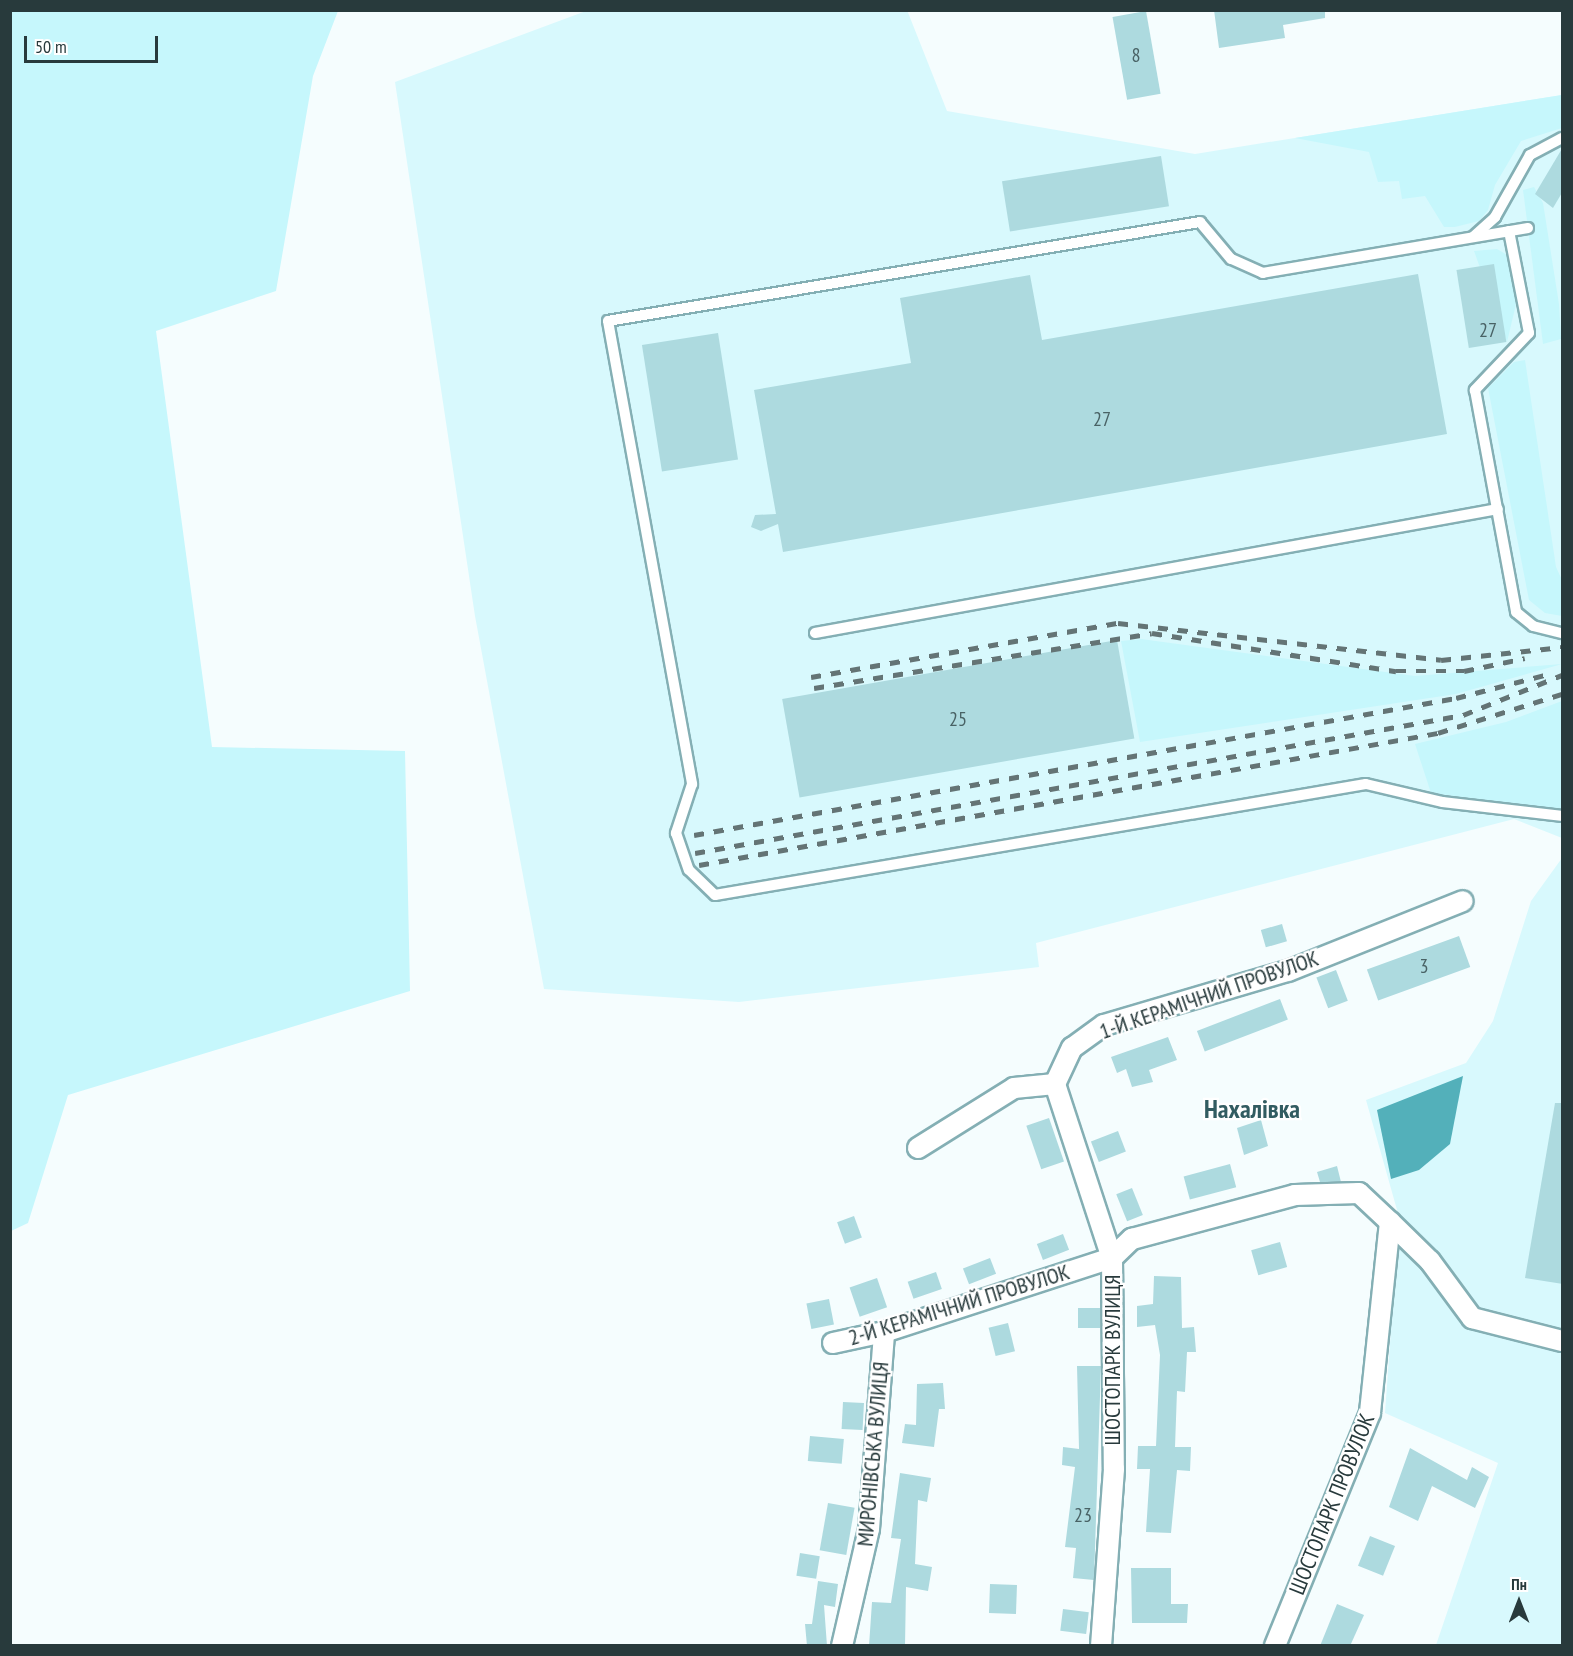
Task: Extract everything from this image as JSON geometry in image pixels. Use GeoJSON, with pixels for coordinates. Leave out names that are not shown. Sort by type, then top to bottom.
{"type":"FeatureCollection","features":[{"type":"Feature","properties":{"kind":"street","name":"1-Й КЕРАМІЧНИЙ ПРОВУЛОК"},"geometry":{"type":"LineString","coordinates":[[1055,1084],[1072,1048],[1104,1026],[1288,971],[1463,901]]}},
{"type":"Feature","properties":{"kind":"street"},"geometry":{"type":"LineString","coordinates":[[918,1148],[1014,1088],[1055,1084]]}},
{"type":"Feature","properties":{"kind":"street","name":"ШОСТОПАРК ВУЛИЦЯ"},"geometry":{"type":"LineString","coordinates":[[1055,1084],[1112,1257],[1114,1469],[1101,1646]]}},
{"type":"Feature","properties":{"kind":"street","name":"2-Й КЕРАМІЧНИЙ ПРОВУЛОК"},"geometry":{"type":"LineString","coordinates":[[832,1343],[884,1332],[1112,1257],[1132,1239],[1295,1195],[1359,1193],[1390,1222]]}},
{"type":"Feature","properties":{"kind":"street"},"geometry":{"type":"LineString","coordinates":[[1390,1222],[1430,1261],[1472,1317],[1563,1341]]}},
{"type":"Feature","properties":{"kind":"street","name":"ШОСТОПАРК ПРОВУЛОК"},"geometry":{"type":"LineString","coordinates":[[1275,1646],[1370,1413],[1390,1222]]}},
{"type":"Feature","properties":{"kind":"street","name":"МИРОНІВСЬКА ВУЛИЦЯ"},"geometry":{"type":"LineString","coordinates":[[842,1646],[869,1529],[884,1332]]}},
{"type":"Feature","properties":{"kind":"lane"},"geometry":{"type":"LineString","coordinates":[[1473,237],[1496,217],[1530,155],[1563,138]]}},
{"type":"Feature","properties":{"kind":"lane"},"geometry":{"type":"LineString","coordinates":[[1528,228],[1263,273],[1231,259],[1200,222],[608,321],[692,784],[676,833],[689,870],[715,895],[1366,784],[1443,802],[1563,816]]}},
{"type":"Feature","properties":{"kind":"lane"},"geometry":{"type":"LineString","coordinates":[[1509,231],[1529,333],[1474,390],[1516,612],[1533,626],[1563,633]]}},
{"type":"Feature","properties":{"kind":"lane"},"geometry":{"type":"LineString","coordinates":[[815,633],[1498,509]]}},
{"type":"Feature","properties":{"kind":"shaded area"},"geometry":{"type":"Polygon","coordinates":[[[11,10],[338,11],[313,76],[276,291],[156,331],[212,747],[405,751],[410,991],[68,1095],[28,1223],[11,1231],[11,10]]]}},
{"type":"Feature","properties":{"kind":"shaded area"},"geometry":{"type":"Polygon","coordinates":[[[907,10],[947,111],[1195,154],[1562,95],[1562,838],[1514,819],[1036,943],[1039,967],[739,1002],[544,989],[475,616],[395,82],[586,11],[907,10]]]}},
{"type":"Feature","properties":{"kind":"shaded area"},"geometry":{"type":"Polygon","coordinates":[[[1562,95],[1562,128],[1521,141],[1495,185],[1488,210],[1479,221],[1455,227],[1444,227],[1425,196],[1402,199],[1399,181],[1378,182],[1369,152],[1295,138],[1562,95]]]}},
{"type":"Feature","properties":{"kind":"shaded area"},"geometry":{"type":"Polygon","coordinates":[[[1534,187],[1543,203],[1559,304],[1561,339],[1543,344],[1523,190],[1534,187]]]}},
{"type":"Feature","properties":{"kind":"shaded area"},"geometry":{"type":"Polygon","coordinates":[[[1497,249],[1509,256],[1517,300],[1507,342],[1474,251],[1497,249]]]}},
{"type":"Feature","properties":{"kind":"shaded area"},"geometry":{"type":"Polygon","coordinates":[[[1525,360],[1556,567],[1562,580],[1562,616],[1545,613],[1529,600],[1488,388],[1514,362],[1525,360]]]}},
{"type":"Feature","properties":{"kind":"shaded area"},"geometry":{"type":"Polygon","coordinates":[[[1141,639],[1415,676],[1562,664],[1456,694],[1140,742],[1121,641],[1141,639]]]}},
{"type":"Feature","properties":{"kind":"shaded area"},"geometry":{"type":"Polygon","coordinates":[[[1562,701],[1562,811],[1431,793],[1415,744],[1506,722],[1562,701]]]}},
{"type":"Feature","properties":{"kind":"shaded area"},"geometry":{"type":"Polygon","coordinates":[[[1562,858],[1562,1645],[1436,1645],[1498,1463],[1385,1413],[1399,1217],[1366,1100],[1466,1063],[1493,1021],[1531,901],[1562,858]]]}},
{"type":"Feature","properties":{"kind":"water"},"geometry":{"type":"Polygon","coordinates":[[[1463,1076],[1450,1144],[1419,1170],[1391,1179],[1377,1110],[1463,1076]]]}},
{"type":"Feature","properties":{"kind":"building"},"geometry":{"type":"Polygon","coordinates":[[[1214,10],[1325,10],[1325,18],[1283,25],[1285,38],[1219,48],[1214,10]]]}},
{"type":"Feature","properties":{"kind":"building"},"geometry":{"type":"Polygon","coordinates":[[[1146,11],[1161,94],[1127,100],[1113,17],[1146,11]]]}},
{"type":"Feature","properties":{"kind":"building"},"geometry":{"type":"Polygon","coordinates":[[[1563,147],[1563,191],[1553,208],[1535,194],[1563,147]]]}},
{"type":"Feature","properties":{"kind":"building"},"geometry":{"type":"Polygon","coordinates":[[[1161,156],[1169,206],[1010,232],[1002,181],[1161,156]]]}},
{"type":"Feature","properties":{"kind":"building"},"geometry":{"type":"Polygon","coordinates":[[[1494,264],[1506,342],[1469,348],[1456,270],[1494,264]]]}},
{"type":"Feature","properties":{"kind":"building"},"geometry":{"type":"Polygon","coordinates":[[[1418,274],[1447,434],[783,552],[778,524],[761,531],[751,527],[755,515],[776,514],[754,390],[911,363],[900,298],[1030,275],[1042,340],[1418,274]]]}},
{"type":"Feature","properties":{"kind":"building"},"geometry":{"type":"Polygon","coordinates":[[[718,333],[738,459],[662,471],[642,345],[718,333]]]}},
{"type":"Feature","properties":{"kind":"building"},"geometry":{"type":"Polygon","coordinates":[[[1117,640],[1134,738],[800,798],[782,699],[1117,640]]]}},
{"type":"Feature","properties":{"kind":"building"},"geometry":{"type":"Polygon","coordinates":[[[1282,924],[1287,941],[1266,947],[1261,930],[1282,924]]]}},
{"type":"Feature","properties":{"kind":"building"},"geometry":{"type":"Polygon","coordinates":[[[1459,936],[1470,967],[1378,1001],[1367,970],[1459,936]]]}},
{"type":"Feature","properties":{"kind":"building"},"geometry":{"type":"Polygon","coordinates":[[[1336,970],[1348,1001],[1328,1008],[1316,978],[1336,970]]]}},
{"type":"Feature","properties":{"kind":"building"},"geometry":{"type":"Polygon","coordinates":[[[1280,999],[1288,1020],[1205,1051],[1197,1031],[1280,999]]]}},
{"type":"Feature","properties":{"kind":"building"},"geometry":{"type":"Polygon","coordinates":[[[1168,1037],[1177,1060],[1149,1070],[1153,1082],[1132,1087],[1126,1069],[1117,1073],[1111,1057],[1168,1037]]]}},
{"type":"Feature","properties":{"kind":"building"},"geometry":{"type":"Polygon","coordinates":[[[1555,1103],[1563,1103],[1563,1284],[1525,1278],[1555,1103]]]}},
{"type":"Feature","properties":{"kind":"building"},"geometry":{"type":"Polygon","coordinates":[[[1049,1118],[1064,1161],[1041,1169],[1026,1126],[1049,1118]]]}},
{"type":"Feature","properties":{"kind":"building"},"geometry":{"type":"Polygon","coordinates":[[[1261,1120],[1268,1146],[1244,1155],[1237,1128],[1261,1120]]]}},
{"type":"Feature","properties":{"kind":"building"},"geometry":{"type":"Polygon","coordinates":[[[1118,1131],[1126,1152],[1099,1162],[1091,1141],[1118,1131]]]}},
{"type":"Feature","properties":{"kind":"building"},"geometry":{"type":"Polygon","coordinates":[[[1230,1164],[1236,1187],[1190,1200],[1184,1176],[1230,1164]]]}},
{"type":"Feature","properties":{"kind":"building"},"geometry":{"type":"Polygon","coordinates":[[[1337,1166],[1341,1182],[1320,1182],[1317,1172],[1337,1166]]]}},
{"type":"Feature","properties":{"kind":"building"},"geometry":{"type":"Polygon","coordinates":[[[1132,1188],[1143,1215],[1127,1221],[1116,1194],[1132,1188]]]}},
{"type":"Feature","properties":{"kind":"building"},"geometry":{"type":"Polygon","coordinates":[[[854,1216],[862,1238],[845,1244],[837,1222],[854,1216]]]}},
{"type":"Feature","properties":{"kind":"building"},"geometry":{"type":"Polygon","coordinates":[[[1063,1234],[1069,1250],[1043,1260],[1037,1244],[1063,1234]]]}},
{"type":"Feature","properties":{"kind":"building"},"geometry":{"type":"Polygon","coordinates":[[[1280,1242],[1287,1267],[1258,1275],[1251,1250],[1280,1242]]]}},
{"type":"Feature","properties":{"kind":"building"},"geometry":{"type":"Polygon","coordinates":[[[990,1258],[996,1274],[969,1284],[963,1268],[990,1258]]]}},
{"type":"Feature","properties":{"kind":"building"},"geometry":{"type":"Polygon","coordinates":[[[936,1272],[942,1289],[913,1299],[908,1282],[936,1272]]]}},
{"type":"Feature","properties":{"kind":"building"},"geometry":{"type":"Polygon","coordinates":[[[1154,1276],[1181,1277],[1182,1328],[1194,1327],[1196,1352],[1187,1352],[1185,1392],[1177,1391],[1175,1447],[1191,1447],[1190,1471],[1177,1470],[1171,1533],[1146,1532],[1150,1469],[1137,1469],[1138,1446],[1156,1446],[1160,1355],[1155,1325],[1137,1327],[1137,1306],[1153,1304],[1154,1276]]]}},
{"type":"Feature","properties":{"kind":"building"},"geometry":{"type":"Polygon","coordinates":[[[877,1278],[887,1307],[860,1317],[850,1287],[877,1278]]]}},
{"type":"Feature","properties":{"kind":"building"},"geometry":{"type":"Polygon","coordinates":[[[829,1299],[834,1325],[811,1329],[806,1303],[829,1299]]]}},
{"type":"Feature","properties":{"kind":"building"},"geometry":{"type":"Polygon","coordinates":[[[1078,1308],[1100,1308],[1100,1328],[1078,1328],[1078,1308]]]}},
{"type":"Feature","properties":{"kind":"building"},"geometry":{"type":"Polygon","coordinates":[[[1008,1323],[1015,1351],[996,1356],[989,1328],[1008,1323]]]}},
{"type":"Feature","properties":{"kind":"building"},"geometry":{"type":"Polygon","coordinates":[[[1077,1366],[1101,1366],[1094,1580],[1073,1578],[1076,1548],[1065,1547],[1075,1467],[1062,1465],[1063,1447],[1079,1449],[1077,1366]]]}},
{"type":"Feature","properties":{"kind":"building"},"geometry":{"type":"Polygon","coordinates":[[[943,1383],[945,1409],[939,1409],[934,1447],[902,1443],[905,1424],[916,1425],[917,1384],[943,1383]]]}},
{"type":"Feature","properties":{"kind":"building"},"geometry":{"type":"Polygon","coordinates":[[[843,1402],[864,1403],[863,1430],[842,1429],[843,1402]]]}},
{"type":"Feature","properties":{"kind":"building"},"geometry":{"type":"Polygon","coordinates":[[[810,1436],[844,1439],[842,1464],[808,1461],[810,1436]]]}},
{"type":"Feature","properties":{"kind":"building"},"geometry":{"type":"Polygon","coordinates":[[[1410,1448],[1467,1480],[1472,1467],[1489,1477],[1475,1508],[1432,1486],[1418,1521],[1389,1507],[1410,1448]]]}},
{"type":"Feature","properties":{"kind":"building"},"geometry":{"type":"Polygon","coordinates":[[[900,1473],[931,1478],[927,1502],[918,1500],[915,1564],[932,1567],[928,1591],[906,1587],[905,1646],[869,1646],[872,1602],[891,1603],[901,1539],[891,1538],[900,1473]]]}},
{"type":"Feature","properties":{"kind":"building"},"geometry":{"type":"Polygon","coordinates":[[[828,1503],[855,1508],[846,1555],[820,1550],[828,1503]]]}},
{"type":"Feature","properties":{"kind":"building"},"geometry":{"type":"Polygon","coordinates":[[[1370,1536],[1395,1546],[1383,1576],[1358,1566],[1370,1536]]]}},
{"type":"Feature","properties":{"kind":"building"},"geometry":{"type":"Polygon","coordinates":[[[800,1553],[820,1556],[816,1579],[796,1576],[800,1553]]]}},
{"type":"Feature","properties":{"kind":"building"},"geometry":{"type":"Polygon","coordinates":[[[1131,1568],[1171,1568],[1171,1604],[1188,1604],[1187,1623],[1132,1623],[1131,1568]]]}},
{"type":"Feature","properties":{"kind":"building"},"geometry":{"type":"Polygon","coordinates":[[[818,1581],[838,1584],[835,1607],[824,1605],[827,1646],[807,1646],[805,1624],[812,1624],[818,1581]]]}},
{"type":"Feature","properties":{"kind":"building"},"geometry":{"type":"Polygon","coordinates":[[[990,1584],[1017,1585],[1016,1614],[989,1613],[990,1584]]]}},
{"type":"Feature","properties":{"kind":"building"},"geometry":{"type":"Polygon","coordinates":[[[1337,1604],[1364,1615],[1350,1646],[1320,1646],[1337,1604]]]}},
{"type":"Feature","properties":{"kind":"building"},"geometry":{"type":"Polygon","coordinates":[[[1063,1609],[1089,1612],[1086,1634],[1060,1631],[1063,1609]]]}},
{"type":"Feature","properties":{"kind":"railway"},"geometry":{"type":"LineString","coordinates":[[811,677],[1118,623],[1441,660],[1562,647]]}},
{"type":"Feature","properties":{"kind":"railway"},"geometry":{"type":"LineString","coordinates":[[814,688],[1152,633],[1396,671],[1464,671],[1525,658]]}},
{"type":"Feature","properties":{"kind":"railway"},"geometry":{"type":"LineString","coordinates":[[694,835],[1456,698],[1548,674]]}},
{"type":"Feature","properties":{"kind":"railway"},"geometry":{"type":"LineString","coordinates":[[695,853],[1463,715],[1562,675]]}},
{"type":"Feature","properties":{"kind":"railway"},"geometry":{"type":"LineString","coordinates":[[699,865],[1438,733],[1562,694]]}},
{"type":"Feature","properties":{"kind":"district","name":"Нахалівка"},"geometry":{"type":"Point","coordinates":[1252,1109]}}]}
